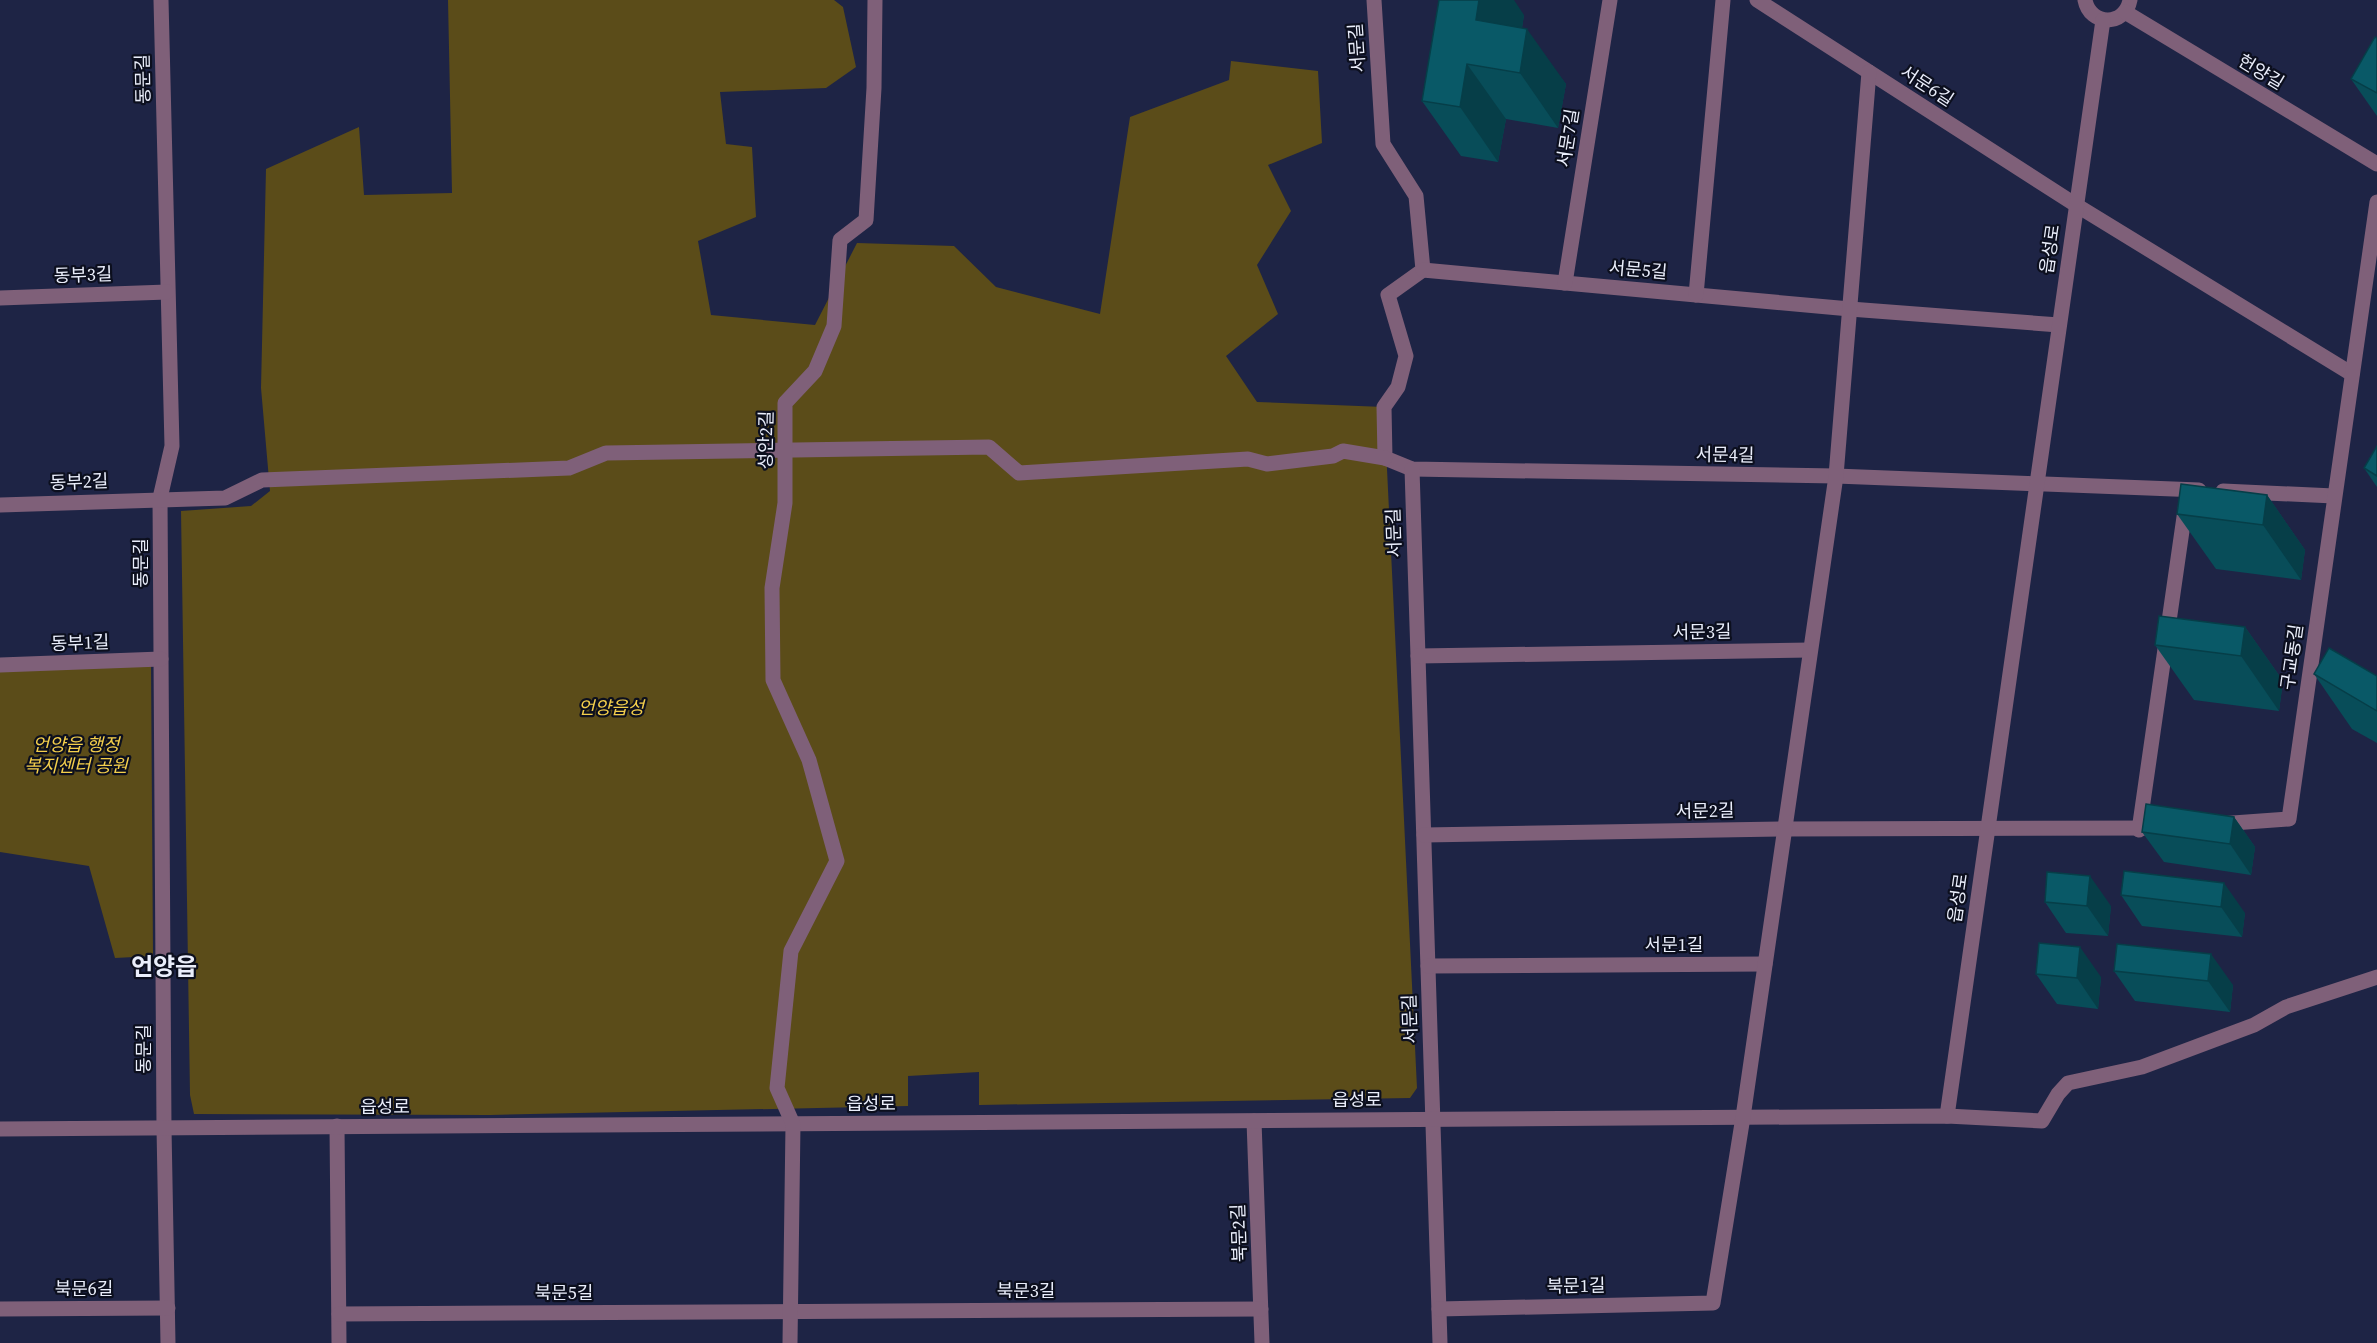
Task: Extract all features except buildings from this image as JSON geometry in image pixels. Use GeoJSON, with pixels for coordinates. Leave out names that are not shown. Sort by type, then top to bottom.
{"type":"FeatureCollection","features":[{"type":"Feature","properties":{"kind":"street","name":"동문길"},"geometry":{"type":"LineString","coordinates":[[161,0],[172,446],[160,498],[164,1128]]}},
{"type":"Feature","properties":{"kind":"street","name":"성안2길"},"geometry":{"type":"LineString","coordinates":[[793,1124],[777,1088],[791,951],[837,861],[809,760],[773,680],[772,588],[785,503],[784,403],[815,371],[834,326],[840,240],[866,220],[874,88],[875,0]]}},
{"type":"Feature","properties":{"kind":"street","name":"서문길"},"geometry":{"type":"LineString","coordinates":[[1374,0],[1383,144],[1416,196],[1423,270]]}},
{"type":"Feature","properties":{"kind":"street","name":"서문7길"},"geometry":{"type":"LineString","coordinates":[[1565,283],[1610,0]]}},
{"type":"Feature","properties":{"kind":"street"},"geometry":{"type":"LineString","coordinates":[[1696,295],[1723,0]]}},
{"type":"Feature","properties":{"kind":"street","name":"서문6길"},"geometry":{"type":"LineString","coordinates":[[1757,0],[2076,205],[2352,374]]}},
{"type":"Feature","properties":{"kind":"street"},"geometry":{"type":"LineString","coordinates":[[2085,0],[2088,10],[2103,20],[2116,19],[2128,6]]}},
{"type":"Feature","properties":{"kind":"street","name":"헌양길"},"geometry":{"type":"LineString","coordinates":[[2128,6],[2377,164]]}},
{"type":"Feature","properties":{"kind":"street","name":"읍성로"},"geometry":{"type":"LineString","coordinates":[[0,1129],[1947,1116],[2103,20]]}},
{"type":"Feature","properties":{"kind":"street"},"geometry":{"type":"LineString","coordinates":[[1743,1117],[1836,476],[1869,72]]}},
{"type":"Feature","properties":{"kind":"street","name":"구교동길"},"geometry":{"type":"LineString","coordinates":[[2208,825],[2289,819],[2377,202]]}},
{"type":"Feature","properties":{"kind":"street","name":"서문5길"},"geometry":{"type":"LineString","coordinates":[[1423,270],[1850,309],[2059,325]]}},
{"type":"Feature","properties":{"kind":"street"},"geometry":{"type":"LineString","coordinates":[[1412,469],[1385,458],[1384,407],[1398,387],[1406,357],[1388,295],[1423,270]]}},
{"type":"Feature","properties":{"kind":"street","name":"동부3길"},"geometry":{"type":"LineString","coordinates":[[0,298],[167,292]]}},
{"type":"Feature","properties":{"kind":"street","name":"동부2길"},"geometry":{"type":"LineString","coordinates":[[0,505],[160,498],[225,498],[262,480],[569,468],[606,453],[988,447],[1019,473],[1248,459],[1267,464],[1333,456],[1343,452],[1385,458]]}},
{"type":"Feature","properties":{"kind":"street","name":"서문길"},"geometry":{"type":"LineString","coordinates":[[1412,469],[1433,1119]]}},
{"type":"Feature","properties":{"kind":"street","name":"서문4길"},"geometry":{"type":"LineString","coordinates":[[1412,469],[1836,476],[2037,483]]}},
{"type":"Feature","properties":{"kind":"street"},"geometry":{"type":"LineString","coordinates":[[2037,483],[2334,496]]}},
{"type":"Feature","properties":{"kind":"street"},"geometry":{"type":"LineString","coordinates":[[2139,830],[2188,490]]}},
{"type":"Feature","properties":{"kind":"street","name":"서문3길"},"geometry":{"type":"LineString","coordinates":[[1418,656],[1810,650]]}},
{"type":"Feature","properties":{"kind":"street","name":"동부1길"},"geometry":{"type":"LineString","coordinates":[[0,665],[161,659]]}},
{"type":"Feature","properties":{"kind":"street"},"geometry":{"type":"LineString","coordinates":[[1988,828],[2139,830],[2174,827]]}},
{"type":"Feature","properties":{"kind":"street","name":"서문2길"},"geometry":{"type":"LineString","coordinates":[[1424,835],[1988,828]]}},
{"type":"Feature","properties":{"kind":"street","name":"서문1길"},"geometry":{"type":"LineString","coordinates":[[1428,966],[1765,964]]}},
{"type":"Feature","properties":{"kind":"street"},"geometry":{"type":"LineString","coordinates":[[1947,1116],[2042,1121],[2058,1094],[2068,1083],[2142,1067],[2254,1024],[2286,1007],[2377,977]]}},
{"type":"Feature","properties":{"kind":"street","name":"북문1길"},"geometry":{"type":"LineString","coordinates":[[1439,1308],[1713,1303],[1743,1117]]}},
{"type":"Feature","properties":{"kind":"street"},"geometry":{"type":"LineString","coordinates":[[1433,1119],[1440,1343]]}},
{"type":"Feature","properties":{"kind":"street","name":"북문2길"},"geometry":{"type":"LineString","coordinates":[[1254,1121],[1262,1343]]}},
{"type":"Feature","properties":{"kind":"street"},"geometry":{"type":"LineString","coordinates":[[790,1343],[793,1124]]}},
{"type":"Feature","properties":{"kind":"street"},"geometry":{"type":"LineString","coordinates":[[337,1126],[339,1343]]}},
{"type":"Feature","properties":{"kind":"street"},"geometry":{"type":"LineString","coordinates":[[164,1128],[168,1343]]}},
{"type":"Feature","properties":{"kind":"street","name":"북문6길"},"geometry":{"type":"LineString","coordinates":[[0,1309],[168,1308]]}},
{"type":"Feature","properties":{"kind":"street","name":"북문3길"},"geometry":{"type":"LineString","coordinates":[[790,1311],[1261,1309]]}},
{"type":"Feature","properties":{"kind":"street","name":"북문5길"},"geometry":{"type":"LineString","coordinates":[[339,1314],[790,1311]]}},
{"type":"Feature","properties":{"kind":"green space","name":"언양읍성"},"geometry":{"type":"Polygon","coordinates":[[[448,0],[834,0],[843,7],[856,67],[826,88],[720,92],[726,144],[752,147],[756,217],[698,241],[711,315],[815,325],[857,243],[954,246],[996,287],[1100,314],[1130,117],[1229,80],[1231,61],[1318,71],[1322,143],[1268,165],[1291,211],[1257,265],[1278,314],[1226,356],[1257,402],[1384,407],[1417,1088],[1410,1098],[979,1105],[979,1072],[908,1076],[908,1106],[490,1115],[194,1114],[190,1095],[181,511],[251,506],[270,491],[261,388],[266,169],[359,127],[364,195],[452,193],[448,0]]]}},
{"type":"Feature","properties":{"kind":"green space","name":"언양읍 행정 복지센터 공원"},"geometry":{"type":"Polygon","coordinates":[[[151,663],[153,956],[115,958],[89,866],[0,852],[0,669],[151,663]]]}},
{"type":"Feature","properties":{"kind":"district","name":"언양읍"},"geometry":{"type":"Point","coordinates":[164,967]}}]}
